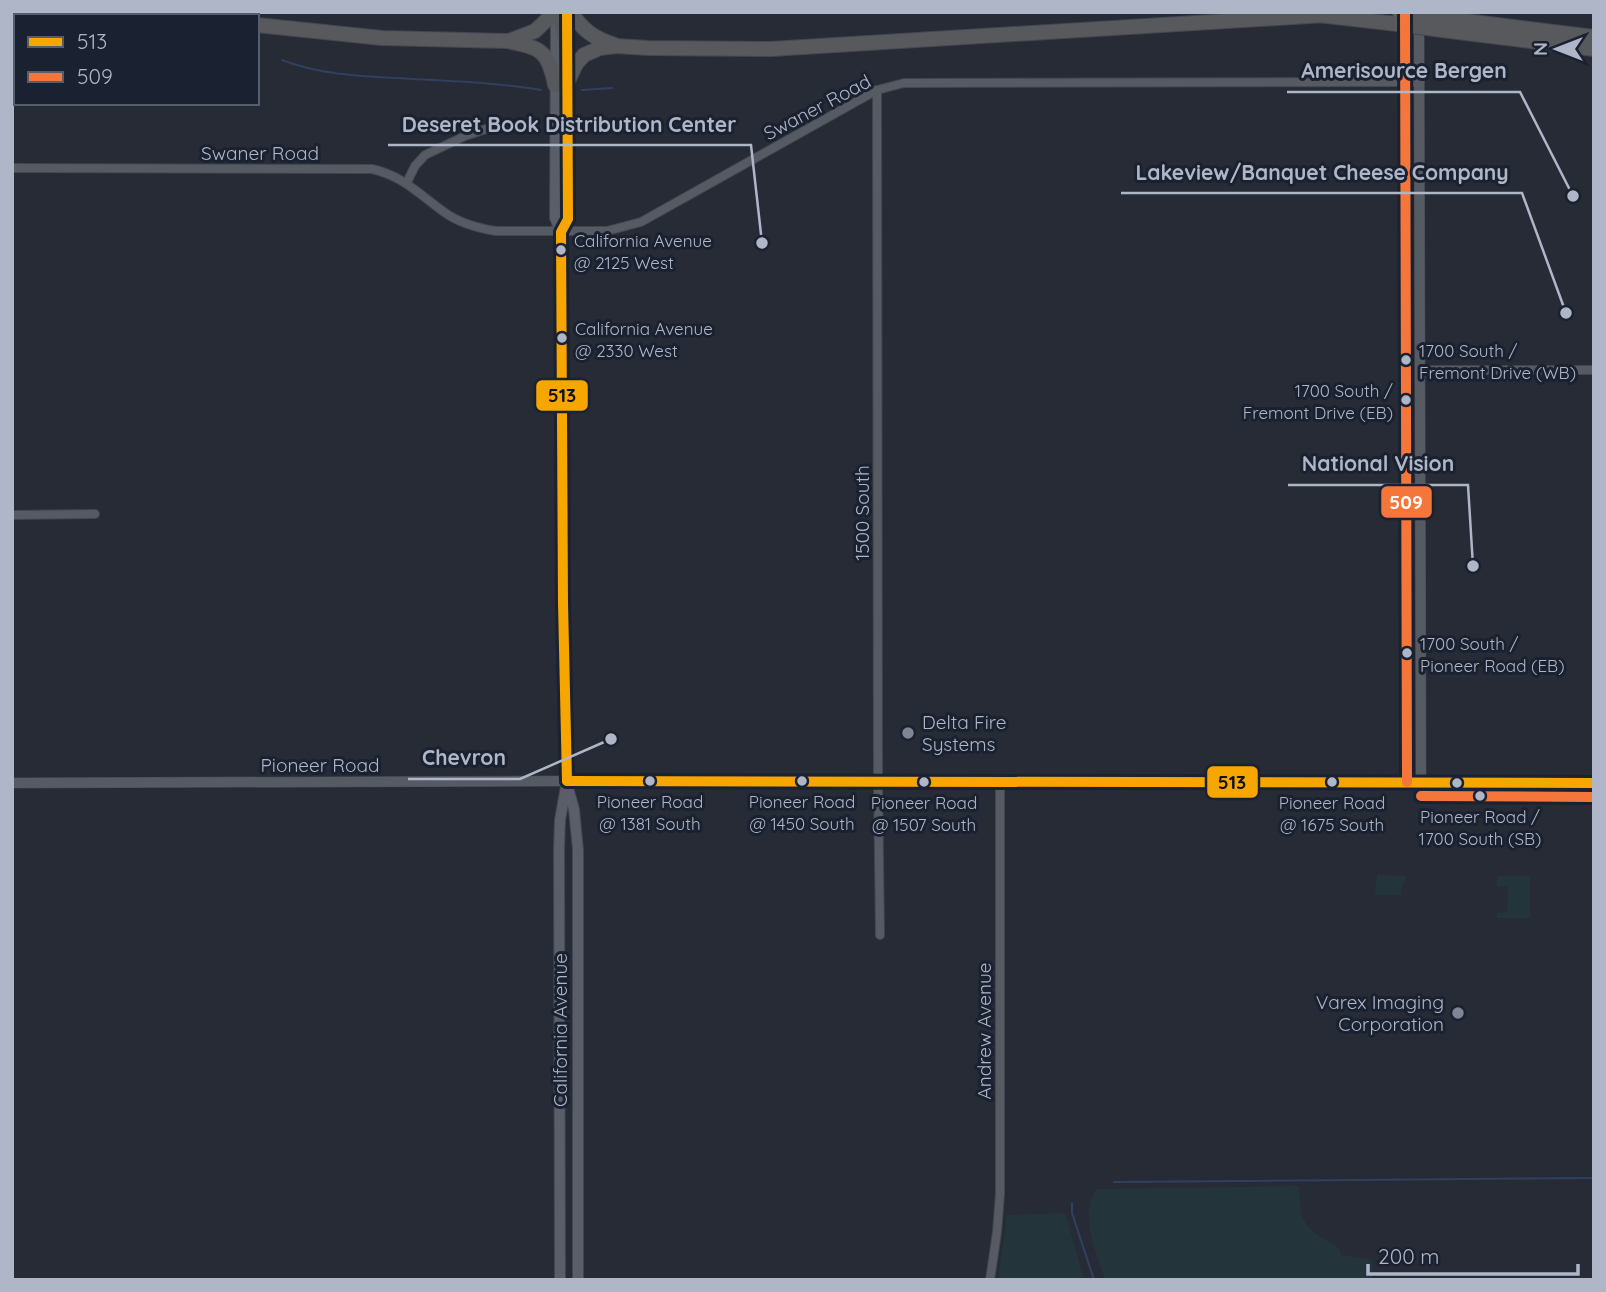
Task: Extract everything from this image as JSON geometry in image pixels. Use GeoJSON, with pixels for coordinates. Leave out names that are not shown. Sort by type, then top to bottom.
{"type":"FeatureCollection","features":[{"type":"Feature","properties":{"kind":"highway"},"geometry":{"type":"LineString","coordinates":[[1290,12],[1394,18],[1594,49]]}},
{"type":"Feature","properties":{"kind":"highway"},"geometry":{"type":"LineString","coordinates":[[561,15],[589,34],[617,46]]}},
{"type":"Feature","properties":{"kind":"highway"},"geometry":{"type":"LineString","coordinates":[[507,41],[535,31],[561,15]]}},
{"type":"Feature","properties":{"kind":"highway"},"geometry":{"type":"LineString","coordinates":[[561,15],[567,47]]}},
{"type":"Feature","properties":{"kind":"highway"},"geometry":{"type":"LineString","coordinates":[[259,25],[370,37],[507,41],[533,47],[544,53],[561,84],[584,55],[600,48],[617,46],[771,49],[1325,15]]}},
{"type":"Feature","properties":{"kind":"highway"},"geometry":{"type":"LineString","coordinates":[[1450,25],[1594,37]]}},
{"type":"Feature","properties":{"kind":"main road","name":"California Avenue"},"geometry":{"type":"LineString","coordinates":[[560,1280],[559,834],[567,781],[561,232],[555,218],[561,15]]}},
{"type":"Feature","properties":{"kind":"main road","name":"California Avenue"},"geometry":{"type":"LineString","coordinates":[[561,84],[567,47]]}},
{"type":"Feature","properties":{"kind":"main road","name":"California Avenue"},"geometry":{"type":"LineString","coordinates":[[567,781],[578,836],[579,1280]]}},
{"type":"Feature","properties":{"kind":"main road","name":"Pioneer Road"},"geometry":{"type":"LineString","coordinates":[[567,781],[1594,783]]}},
{"type":"Feature","properties":{"kind":"main road"},"geometry":{"type":"LineString","coordinates":[[559,949],[578,950]]}},
{"type":"Feature","properties":{"kind":"main road"},"geometry":{"type":"LineString","coordinates":[[559,1025],[578,1024]]}},
{"type":"Feature","properties":{"kind":"main road"},"geometry":{"type":"LineString","coordinates":[[559,1063],[578,1063]]}},
{"type":"Feature","properties":{"kind":"main road"},"geometry":{"type":"LineString","coordinates":[[559,1181],[578,1181]]}},
{"type":"Feature","properties":{"kind":"street"},"geometry":{"type":"LineString","coordinates":[[1419,12],[1420,782]]}},
{"type":"Feature","properties":{"kind":"street","name":"Swaner Road"},"geometry":{"type":"LineString","coordinates":[[12,168],[362,168],[388,173],[407,182],[445,213],[480,229],[607,231],[641,222],[877,90],[914,82],[1420,82]]}},
{"type":"Feature","properties":{"kind":"street","name":"1500 South"},"geometry":{"type":"LineString","coordinates":[[877,90],[880,935]]}},
{"type":"Feature","properties":{"kind":"street"},"geometry":{"type":"LineString","coordinates":[[407,182],[419,160],[451,142],[492,127],[531,124]]}},
{"type":"Feature","properties":{"kind":"street"},"geometry":{"type":"LineString","coordinates":[[1420,370],[1594,370]]}},
{"type":"Feature","properties":{"kind":"street"},"geometry":{"type":"LineString","coordinates":[[12,515],[95,514]]}},
{"type":"Feature","properties":{"kind":"street","name":"Pioneer Road"},"geometry":{"type":"LineString","coordinates":[[12,783],[567,781]]}},
{"type":"Feature","properties":{"kind":"street","name":"Andrew Avenue"},"geometry":{"type":"LineString","coordinates":[[990,1280],[998,1232],[1000,1194],[1000,782]]}},
{"type":"Feature","properties":{"kind":"shaded area"},"geometry":{"type":"Polygon","coordinates":[[[1481,791],[1586,792],[1579,798],[1455,796],[1443,793],[1480,795],[1481,791]]]}},
{"type":"Feature","properties":{"kind":"shaded area"},"geometry":{"type":"Polygon","coordinates":[[[1377,875],[1405,876],[1406,882],[1402,884],[1401,895],[1375,895],[1377,875]]]}},
{"type":"Feature","properties":{"kind":"shaded area"},"geometry":{"type":"Polygon","coordinates":[[[1497,876],[1530,876],[1530,918],[1497,918],[1497,913],[1507,912],[1508,886],[1497,886],[1497,876]]]}},
{"type":"Feature","properties":{"kind":"shaded area"},"geometry":{"type":"Polygon","coordinates":[[[1299,1186],[1301,1210],[1307,1224],[1319,1236],[1339,1248],[1341,1255],[1372,1260],[1373,1280],[1105,1280],[1089,1222],[1091,1200],[1096,1189],[1299,1186]]]}},
{"type":"Feature","properties":{"kind":"shaded area"},"geometry":{"type":"Polygon","coordinates":[[[1007,1215],[1066,1215],[1084,1280],[998,1280],[1007,1215]]]}},
{"type":"Feature","properties":{"kind":"waterway"},"geometry":{"type":"LineString","coordinates":[[282,60],[337,74],[486,83],[541,90]]}},
{"type":"Feature","properties":{"kind":"waterway"},"geometry":{"type":"LineString","coordinates":[[582,90],[612,88]]}},
{"type":"Feature","properties":{"kind":"waterway"},"geometry":{"type":"LineString","coordinates":[[1114,1182],[1594,1178]]}},
{"type":"Feature","properties":{"kind":"waterway"},"geometry":{"type":"LineString","coordinates":[[1072,1203],[1072,1213],[1094,1280]]}},
{"type":"Feature","properties":{"kind":"transit line","name":"513"},"geometry":{"type":"LineString","coordinates":[[567,12],[568,219],[561,232],[567,781]]}},
{"type":"Feature","properties":{"kind":"transit line","name":"509"},"geometry":{"type":"LineString","coordinates":[[1405,12],[1407,782]]}},
{"type":"Feature","properties":{"kind":"transit line","name":"513"},"geometry":{"type":"LineString","coordinates":[[567,781],[1594,783]]}},
{"type":"Feature","properties":{"kind":"transit line","name":"509"},"geometry":{"type":"LineString","coordinates":[[1421,796],[1594,797]]}},
{"type":"Feature","properties":{"kind":"place","name":"Amerisource Bergen"},"geometry":{"type":"Point","coordinates":[1573,196]}},
{"type":"Feature","properties":{"kind":"place","name":"Deseret Book Distribution Center"},"geometry":{"type":"Point","coordinates":[762,243]}},
{"type":"Feature","properties":{"kind":"place","name":"California Avenue @ 2125 West"},"geometry":{"type":"Point","coordinates":[561,250]}},
{"type":"Feature","properties":{"kind":"place","name":"Lakeview/Banquet Cheese Company"},"geometry":{"type":"Point","coordinates":[1566,313]}},
{"type":"Feature","properties":{"kind":"place","name":"California Avenue @ 2330 West"},"geometry":{"type":"Point","coordinates":[562,338]}},
{"type":"Feature","properties":{"kind":"place","name":"1700 South / Fremont Drive (WB)"},"geometry":{"type":"Point","coordinates":[1406,360]}},
{"type":"Feature","properties":{"kind":"place","name":"1700 South / Fremont Drive (EB)"},"geometry":{"type":"Point","coordinates":[1406,400]}},
{"type":"Feature","properties":{"kind":"place","name":"National Vision"},"geometry":{"type":"Point","coordinates":[1473,566]}},
{"type":"Feature","properties":{"kind":"place","name":"1700 South / Pioneer Road (EB)"},"geometry":{"type":"Point","coordinates":[1407,653]}},
{"type":"Feature","properties":{"kind":"place","name":"Delta Fire Systems"},"geometry":{"type":"Point","coordinates":[908,733]}},
{"type":"Feature","properties":{"kind":"place","name":"Chevron"},"geometry":{"type":"Point","coordinates":[611,739]}},
{"type":"Feature","properties":{"kind":"place","name":"Pioneer Road @ 1381 South"},"geometry":{"type":"Point","coordinates":[650,781]}},
{"type":"Feature","properties":{"kind":"place","name":"Pioneer Road @ 1450 South"},"geometry":{"type":"Point","coordinates":[802,781]}},
{"type":"Feature","properties":{"kind":"place","name":"Pioneer Road @ 1507 South"},"geometry":{"type":"Point","coordinates":[924,782]}},
{"type":"Feature","properties":{"kind":"place","name":"Pioneer Road @ 1675 South"},"geometry":{"type":"Point","coordinates":[1332,782]}},
{"type":"Feature","properties":{"kind":"place","name":"Pioneer Road / 1700 South (SB)"},"geometry":{"type":"Point","coordinates":[1480,796]}},
{"type":"Feature","properties":{"kind":"place","name":"Varex Imaging Corporation"},"geometry":{"type":"Point","coordinates":[1458,1013]}}]}
